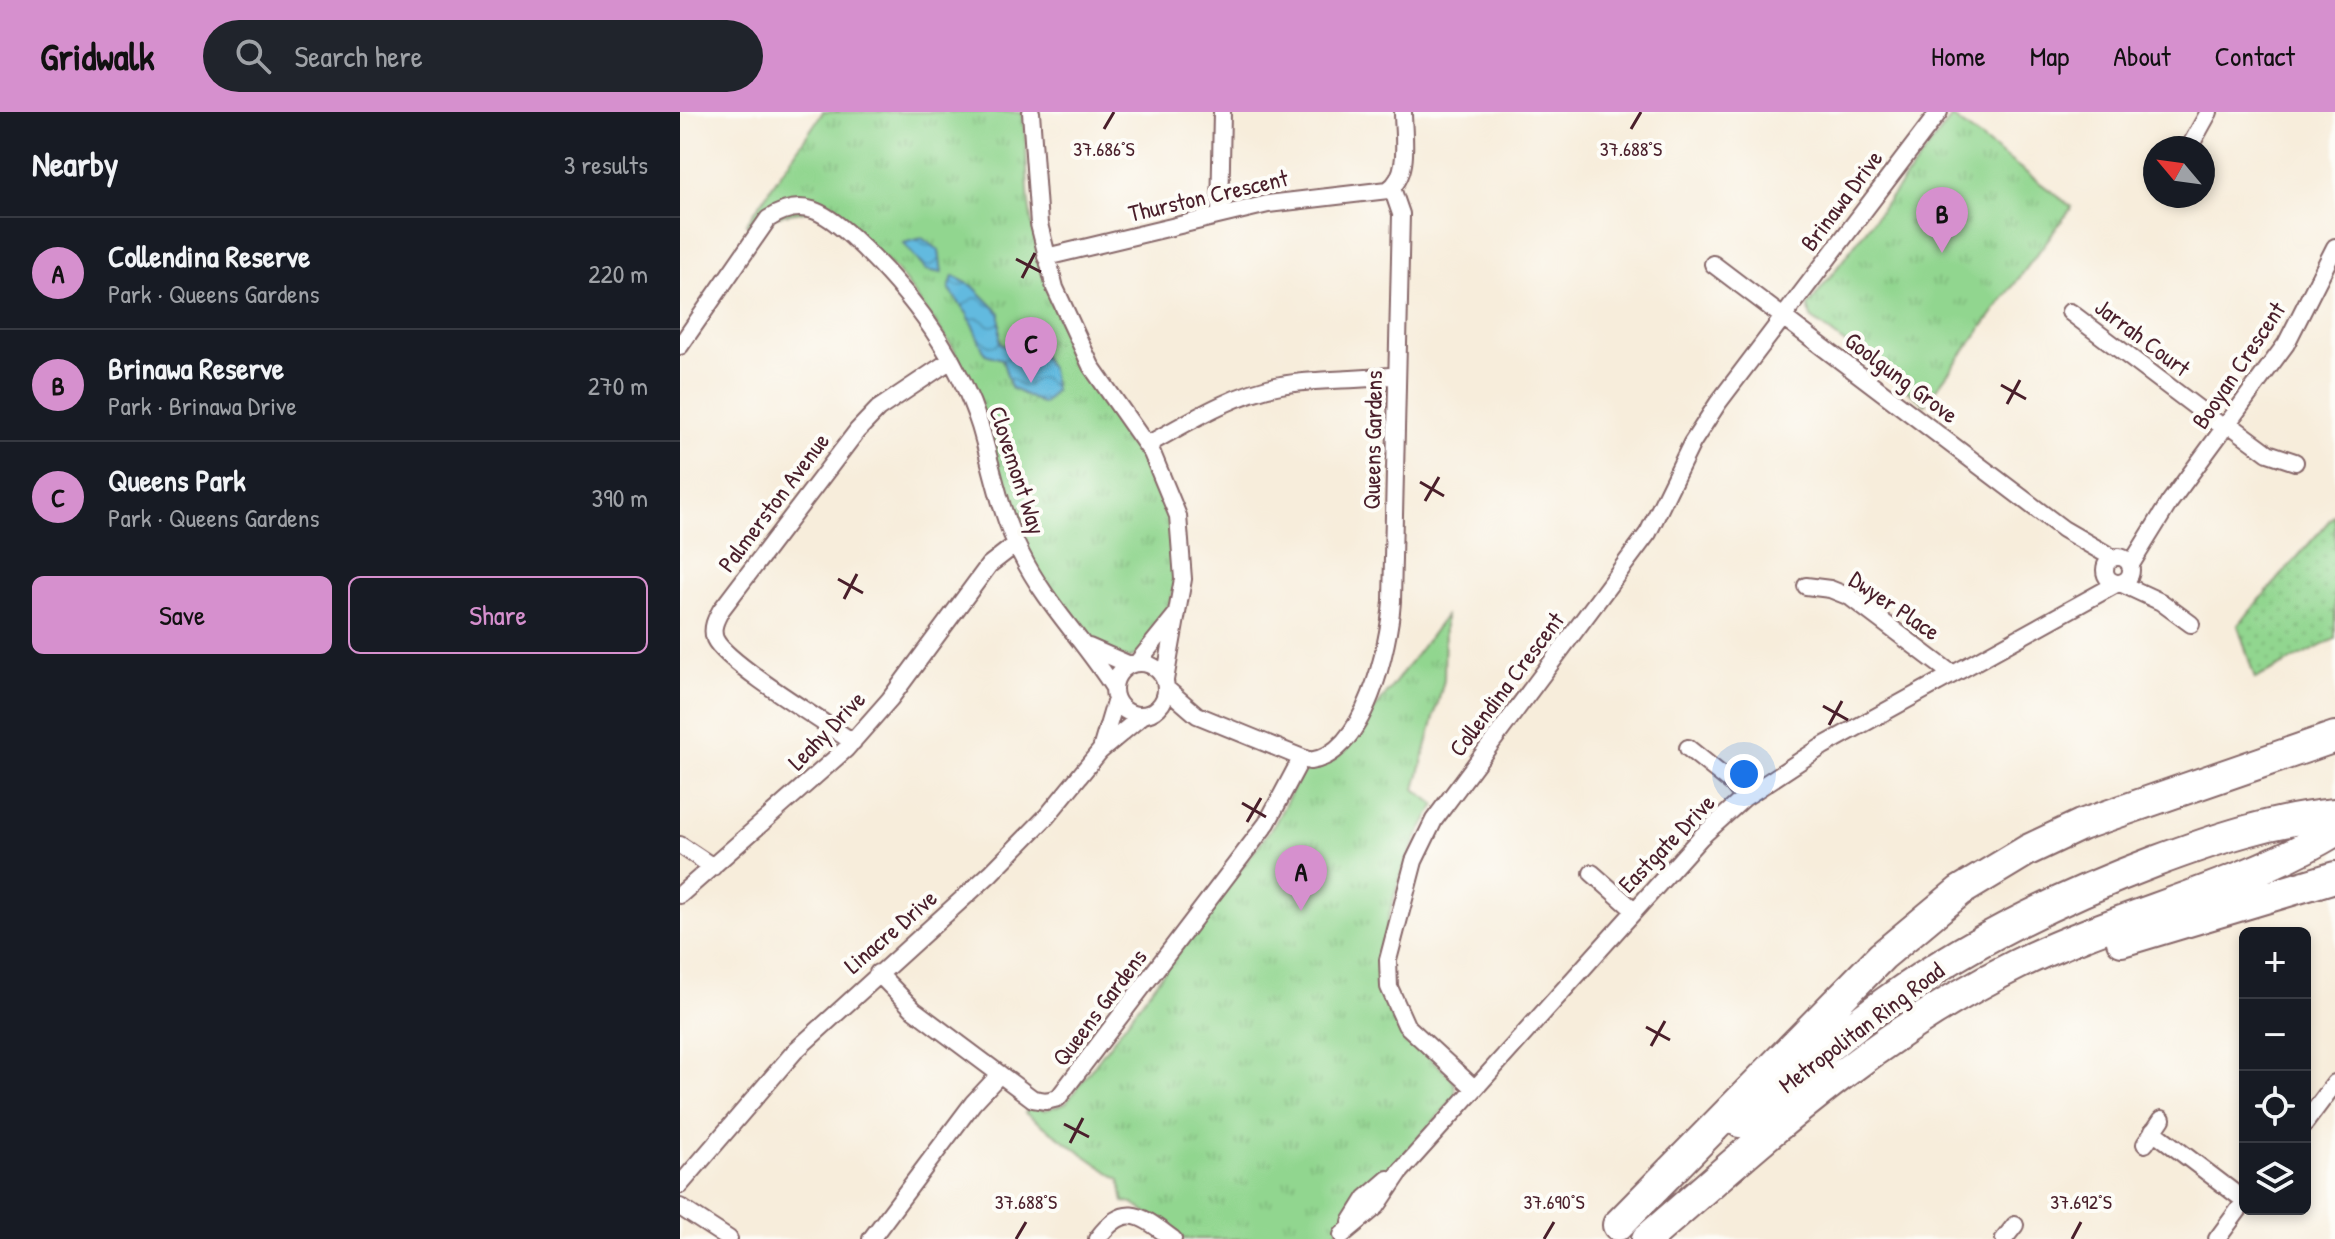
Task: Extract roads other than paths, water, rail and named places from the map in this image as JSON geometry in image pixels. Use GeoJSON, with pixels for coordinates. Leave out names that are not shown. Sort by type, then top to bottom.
{"type":"FeatureCollection","features":[{"type":"Feature","properties":{"kind":"highway"},"geometry":{"type":"LineString","coordinates":[[1610,1232],[1892,947],[1960,891],[2016,856],[2081,825],[2335,737]]}},
{"type":"Feature","properties":{"kind":"highway","name":"Metropolitan Ring Road"},"geometry":{"type":"LineString","coordinates":[[1610,1232],[1849,1030],[1928,973],[1992,934],[2099,884],[2211,841],[2266,825],[2335,814]]}},
{"type":"Feature","properties":{"kind":"highway","name":"Metropolitan Ring Road"},"geometry":{"type":"LineString","coordinates":[[1647,1239],[1844,1069],[1972,987],[2067,942],[2286,858],[2335,831]]}},
{"type":"Feature","properties":{"kind":"highway"},"geometry":{"type":"LineString","coordinates":[[1714,1181],[1894,1054],[1995,994],[2110,945],[2335,877]]}},
{"type":"Feature","properties":{"kind":"street"},"geometry":{"type":"LineString","coordinates":[[1031,112],[1039,224],[1046,257],[1078,344],[1105,389],[1150,449],[1172,495],[1181,536],[1183,579],[1166,684],[1161,706],[1148,714]]}},
{"type":"Feature","properties":{"kind":"street"},"geometry":{"type":"LineString","coordinates":[[1222,112],[1220,171],[1226,214]]}},
{"type":"Feature","properties":{"kind":"street"},"geometry":{"type":"LineString","coordinates":[[1387,190],[1403,167],[1403,112]]}},
{"type":"Feature","properties":{"kind":"street","name":"Brinawa Drive"},"geometry":{"type":"LineString","coordinates":[[1783,317],[1939,112]]}},
{"type":"Feature","properties":{"kind":"street"},"geometry":{"type":"LineString","coordinates":[[2196,136],[2209,112]]}},
{"type":"Feature","properties":{"kind":"street","name":"Thurston Crescent"},"geometry":{"type":"LineString","coordinates":[[1046,257],[1304,198],[1387,190]]}},
{"type":"Feature","properties":{"kind":"street","name":"Queens Gardens"},"geometry":{"type":"LineString","coordinates":[[878,973],[914,1010],[997,1072],[1039,1100],[1051,1100],[1063,1093],[1267,823],[1296,757],[1318,760],[1335,750],[1358,717],[1382,667],[1392,601],[1400,224],[1387,190]]}},
{"type":"Feature","properties":{"kind":"street","name":"Clovemont Way"},"geometry":{"type":"LineString","coordinates":[[680,346],[755,236],[777,221],[813,217],[850,235],[910,296],[955,367],[980,426],[1000,502],[1019,550],[1044,593],[1084,644],[1115,694]]}},
{"type":"Feature","properties":{"kind":"street","name":"Booyan Crescent"},"geometry":{"type":"LineString","coordinates":[[2117,570],[2286,344],[2330,272],[2335,247]]}},
{"type":"Feature","properties":{"kind":"street","name":"Goolgung Grove"},"geometry":{"type":"LineString","coordinates":[[1713,264],[2191,624]]}},
{"type":"Feature","properties":{"kind":"street","name":"Jarrah Court"},"geometry":{"type":"LineString","coordinates":[[2070,312],[2227,426],[2268,453],[2295,462]]}},
{"type":"Feature","properties":{"kind":"street","name":"Collendina Crescent"},"geometry":{"type":"LineString","coordinates":[[1474,1088],[1406,1025],[1389,987],[1391,944],[1420,845],[1443,808],[1634,553],[1661,512],[1704,422],[1783,317]]}},
{"type":"Feature","properties":{"kind":"street","name":"Palmerston Avenue"},"geometry":{"type":"LineString","coordinates":[[849,746],[720,646],[713,633],[716,619],[857,431],[878,409],[955,367]]}},
{"type":"Feature","properties":{"kind":"street"},"geometry":{"type":"LineString","coordinates":[[1150,449],[1215,408],[1256,390],[1298,382],[1397,382]]}},
{"type":"Feature","properties":{"kind":"street","name":"Leahy Drive"},"geometry":{"type":"LineString","coordinates":[[680,895],[849,746],[982,576],[1019,550]]}},
{"type":"Feature","properties":{"kind":"street","name":"Eastgate Drive"},"geometry":{"type":"LineString","coordinates":[[1340,1237],[1701,837],[1744,798],[1787,768],[2075,607],[2117,570]]}},
{"type":"Feature","properties":{"kind":"street","name":"Dwyer Place"},"geometry":{"type":"LineString","coordinates":[[1806,586],[1830,589],[1850,597],[1952,674]]}},
{"type":"Feature","properties":{"kind":"street"},"geometry":{"type":"LineString","coordinates":[[1176,615],[1133,664],[1119,675],[1115,694],[1126,712],[1197,715],[1296,757]]}},
{"type":"Feature","properties":{"kind":"street","name":"Clovemont Way"},"geometry":{"type":"LineString","coordinates":[[1084,644],[1133,664]]}},
{"type":"Feature","properties":{"kind":"street"},"geometry":{"type":"LineString","coordinates":[[1133,664],[1154,667],[1166,684],[1197,715]]}},
{"type":"Feature","properties":{"kind":"street","name":"Linacre Drive"},"geometry":{"type":"LineString","coordinates":[[1100,751],[1115,694]]}},
{"type":"Feature","properties":{"kind":"street","name":"Linacre Drive"},"geometry":{"type":"LineString","coordinates":[[680,1185],[780,1066],[1020,845],[1100,751],[1148,714]]}},
{"type":"Feature","properties":{"kind":"street"},"geometry":{"type":"LineString","coordinates":[[1688,748],[1733,784],[1744,798]]}},
{"type":"Feature","properties":{"kind":"street"},"geometry":{"type":"LineString","coordinates":[[680,846],[708,871]]}},
{"type":"Feature","properties":{"kind":"street"},"geometry":{"type":"LineString","coordinates":[[1592,873],[1634,910]]}},
{"type":"Feature","properties":{"kind":"street"},"geometry":{"type":"LineString","coordinates":[[871,1239],[997,1072]]}},
{"type":"Feature","properties":{"kind":"street"},"geometry":{"type":"LineString","coordinates":[[2311,1115],[2335,1083]]}},
{"type":"Feature","properties":{"kind":"street"},"geometry":{"type":"LineString","coordinates":[[2153,1131],[2239,1196]]}},
{"type":"Feature","properties":{"kind":"street","name":"Linacre Drive"},"geometry":{"type":"LineString","coordinates":[[680,1198],[713,1147]]}},
{"type":"Feature","properties":{"kind":"street"},"geometry":{"type":"LineString","coordinates":[[680,1198],[723,1235]]}},
{"type":"Feature","properties":{"kind":"street"},"geometry":{"type":"LineString","coordinates":[[680,1207],[723,1235]]}},
{"type":"Feature","properties":{"kind":"street"},"geometry":{"type":"LineString","coordinates":[[2217,1239],[2239,1209]]}},
{"type":"Feature","properties":{"kind":"street"},"geometry":{"type":"LineString","coordinates":[[1097,1239],[1116,1218],[1131,1214],[1173,1239]]}},
{"type":"Feature","properties":{"kind":"water"},"geometry":{"type":"Polygon","coordinates":[[[922,238],[939,250],[942,273],[926,270],[903,243],[922,238]]]}},
{"type":"Feature","properties":{"kind":"water"},"geometry":{"type":"Polygon","coordinates":[[[953,276],[973,286],[1000,313],[1000,342],[1016,356],[1040,351],[1051,370],[1055,390],[1043,404],[1011,388],[1002,359],[985,354],[968,315],[949,289],[953,276]]]}},
{"type":"Feature","properties":{"kind":"place","name":"Brinawa Reserve"},"geometry":{"type":"Point","coordinates":[1942,253]}},
{"type":"Feature","properties":{"kind":"place","name":"Queens Park"},"geometry":{"type":"Point","coordinates":[1031,383]}},
{"type":"Feature","properties":{"kind":"place","name":"Collendina Reserve"},"geometry":{"type":"Point","coordinates":[1301,911]}}]}
